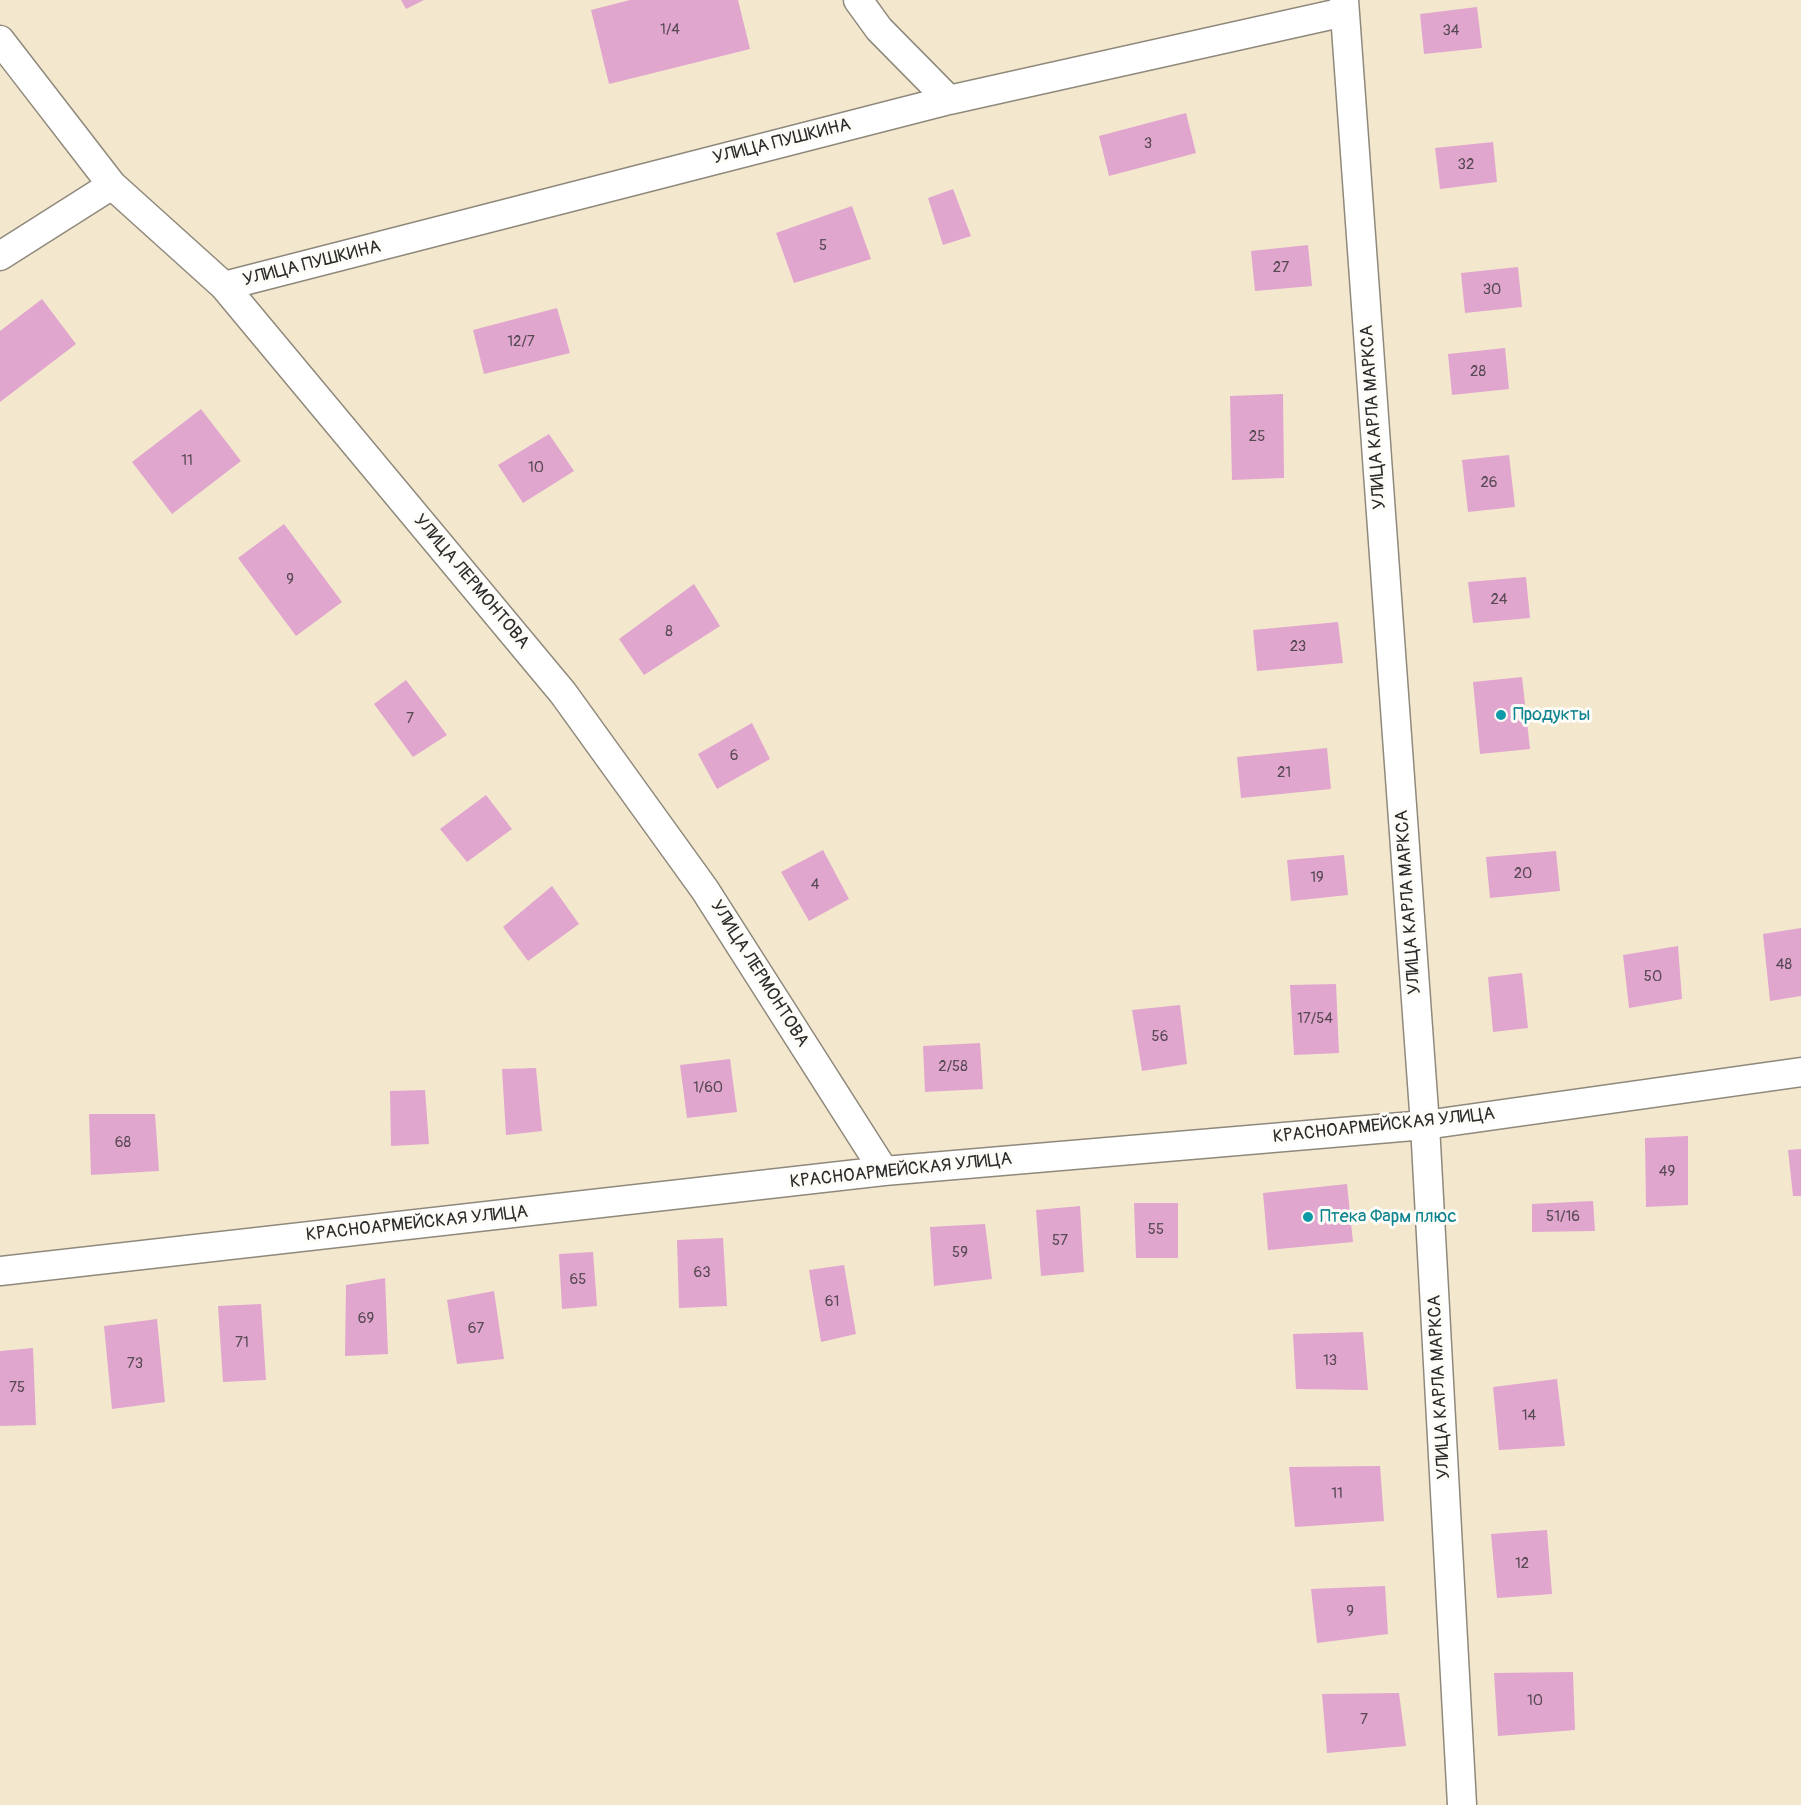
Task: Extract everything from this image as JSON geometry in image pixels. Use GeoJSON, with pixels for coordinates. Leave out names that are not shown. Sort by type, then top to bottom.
{"type":"FeatureCollection","features":[{"type":"Feature","properties":{"kind":"street"},"geometry":{"type":"LineString","coordinates":[[858,0],[879,29],[949,100]]}},
{"type":"Feature","properties":{"kind":"street","name":"УЛИЦА ПУШКИНА"},"geometry":{"type":"LineString","coordinates":[[224,286],[949,100],[1344,6]]}},
{"type":"Feature","properties":{"kind":"street","name":"УЛИЦА КАРЛА МАРКСА"},"geometry":{"type":"LineString","coordinates":[[1344,6],[1425,1125],[1462,1805]]}},
{"type":"Feature","properties":{"kind":"street","name":"УЛИЦА ЛЕРМОНТОВА"},"geometry":{"type":"LineString","coordinates":[[0,40],[112,185],[224,286],[563,693],[705,890],[884,1171]]}},
{"type":"Feature","properties":{"kind":"street"},"geometry":{"type":"LineString","coordinates":[[0,256],[112,185]]}},
{"type":"Feature","properties":{"kind":"street","name":"КРАСНОАРМЕЙСКАЯ УЛИЦА"},"geometry":{"type":"LineString","coordinates":[[0,1271],[884,1171],[1425,1125],[1801,1072]]}},
{"type":"Feature","properties":{"kind":"building"},"geometry":{"type":"Polygon","coordinates":[[[401,0],[424,0],[406,9],[401,0]]]}},
{"type":"Feature","properties":{"kind":"building"},"geometry":{"type":"Polygon","coordinates":[[[630,0],[738,0],[750,49],[609,84],[591,10],[630,0]]]}},
{"type":"Feature","properties":{"kind":"building"},"geometry":{"type":"Polygon","coordinates":[[[1477,7],[1482,48],[1424,54],[1420,14],[1477,7]]]}},
{"type":"Feature","properties":{"kind":"building"},"geometry":{"type":"Polygon","coordinates":[[[1186,113],[1196,153],[1109,176],[1099,136],[1186,113]]]}},
{"type":"Feature","properties":{"kind":"building"},"geometry":{"type":"Polygon","coordinates":[[[1493,142],[1497,182],[1440,189],[1435,148],[1493,142]]]}},
{"type":"Feature","properties":{"kind":"building"},"geometry":{"type":"Polygon","coordinates":[[[953,189],[971,236],[943,245],[928,198],[953,189]]]}},
{"type":"Feature","properties":{"kind":"building"},"geometry":{"type":"Polygon","coordinates":[[[852,206],[871,259],[794,283],[776,233],[852,206]]]}},
{"type":"Feature","properties":{"kind":"building"},"geometry":{"type":"Polygon","coordinates":[[[1308,245],[1312,286],[1255,291],[1251,251],[1308,245]]]}},
{"type":"Feature","properties":{"kind":"building"},"geometry":{"type":"Polygon","coordinates":[[[1518,267],[1522,307],[1465,313],[1461,273],[1518,267]]]}},
{"type":"Feature","properties":{"kind":"building"},"geometry":{"type":"Polygon","coordinates":[[[42,299],[76,344],[0,402],[0,331],[42,299]]]}},
{"type":"Feature","properties":{"kind":"building"},"geometry":{"type":"Polygon","coordinates":[[[557,308],[570,353],[484,374],[473,330],[557,308]]]}},
{"type":"Feature","properties":{"kind":"building"},"geometry":{"type":"Polygon","coordinates":[[[1505,348],[1509,389],[1452,395],[1448,354],[1505,348]]]}},
{"type":"Feature","properties":{"kind":"building"},"geometry":{"type":"Polygon","coordinates":[[[1283,394],[1284,478],[1232,480],[1230,396],[1283,394]]]}},
{"type":"Feature","properties":{"kind":"building"},"geometry":{"type":"Polygon","coordinates":[[[201,409],[241,461],[172,514],[132,462],[201,409]]]}},
{"type":"Feature","properties":{"kind":"building"},"geometry":{"type":"Polygon","coordinates":[[[549,434],[574,471],[523,503],[498,465],[549,434]]]}},
{"type":"Feature","properties":{"kind":"building"},"geometry":{"type":"Polygon","coordinates":[[[1509,455],[1515,507],[1468,512],[1462,460],[1509,455]]]}},
{"type":"Feature","properties":{"kind":"building"},"geometry":{"type":"Polygon","coordinates":[[[284,524],[342,602],[296,636],[238,558],[284,524]]]}},
{"type":"Feature","properties":{"kind":"building"},"geometry":{"type":"Polygon","coordinates":[[[1526,577],[1530,618],[1473,623],[1468,582],[1526,577]]]}},
{"type":"Feature","properties":{"kind":"building"},"geometry":{"type":"Polygon","coordinates":[[[694,584],[720,626],[644,675],[619,639],[694,584]]]}},
{"type":"Feature","properties":{"kind":"building"},"geometry":{"type":"Polygon","coordinates":[[[1338,622],[1343,663],[1257,671],[1253,630],[1338,622]]]}},
{"type":"Feature","properties":{"kind":"building","name":"Продукты"},"geometry":{"type":"Polygon","coordinates":[[[1522,677],[1530,749],[1480,754],[1473,682],[1522,677]]]}},
{"type":"Feature","properties":{"kind":"building"},"geometry":{"type":"Polygon","coordinates":[[[406,680],[447,735],[413,757],[374,704],[406,680]]]}},
{"type":"Feature","properties":{"kind":"building"},"geometry":{"type":"Polygon","coordinates":[[[752,723],[770,759],[717,789],[698,754],[752,723]]]}},
{"type":"Feature","properties":{"kind":"building"},"geometry":{"type":"Polygon","coordinates":[[[1327,748],[1331,789],[1241,798],[1237,757],[1327,748]]]}},
{"type":"Feature","properties":{"kind":"building"},"geometry":{"type":"Polygon","coordinates":[[[486,795],[512,829],[467,862],[440,829],[486,795]]]}},
{"type":"Feature","properties":{"kind":"building"},"geometry":{"type":"Polygon","coordinates":[[[823,850],[849,899],[809,921],[781,872],[823,850]]]}},
{"type":"Feature","properties":{"kind":"building"},"geometry":{"type":"Polygon","coordinates":[[[1556,851],[1560,891],[1490,898],[1486,857],[1556,851]]]}},
{"type":"Feature","properties":{"kind":"building"},"geometry":{"type":"Polygon","coordinates":[[[1344,855],[1348,895],[1291,901],[1287,860],[1344,855]]]}},
{"type":"Feature","properties":{"kind":"building"},"geometry":{"type":"Polygon","coordinates":[[[552,886],[579,924],[528,961],[503,927],[552,886]]]}},
{"type":"Feature","properties":{"kind":"building"},"geometry":{"type":"Polygon","coordinates":[[[1801,928],[1801,996],[1770,1001],[1763,934],[1801,928]]]}},
{"type":"Feature","properties":{"kind":"building"},"geometry":{"type":"Polygon","coordinates":[[[1678,946],[1682,999],[1629,1008],[1623,955],[1678,946]]]}},
{"type":"Feature","properties":{"kind":"building"},"geometry":{"type":"Polygon","coordinates":[[[1522,973],[1528,1028],[1493,1032],[1488,977],[1522,973]]]}},
{"type":"Feature","properties":{"kind":"building"},"geometry":{"type":"Polygon","coordinates":[[[1336,984],[1339,1053],[1294,1055],[1290,985],[1336,984]]]}},
{"type":"Feature","properties":{"kind":"building"},"geometry":{"type":"Polygon","coordinates":[[[1180,1005],[1187,1064],[1142,1071],[1132,1010],[1180,1005]]]}},
{"type":"Feature","properties":{"kind":"building"},"geometry":{"type":"Polygon","coordinates":[[[980,1043],[983,1089],[925,1092],[923,1046],[980,1043]]]}},
{"type":"Feature","properties":{"kind":"building"},"geometry":{"type":"Polygon","coordinates":[[[730,1059],[737,1112],[687,1118],[680,1065],[730,1059]]]}},
{"type":"Feature","properties":{"kind":"building"},"geometry":{"type":"Polygon","coordinates":[[[536,1068],[542,1131],[506,1135],[502,1069],[536,1068]]]}},
{"type":"Feature","properties":{"kind":"building"},"geometry":{"type":"Polygon","coordinates":[[[425,1090],[429,1144],[391,1146],[390,1091],[425,1090]]]}},
{"type":"Feature","properties":{"kind":"building"},"geometry":{"type":"Polygon","coordinates":[[[89,1114],[155,1114],[159,1171],[91,1175],[89,1114]]]}},
{"type":"Feature","properties":{"kind":"building"},"geometry":{"type":"Polygon","coordinates":[[[1688,1136],[1688,1205],[1646,1207],[1645,1138],[1688,1136]]]}},
{"type":"Feature","properties":{"kind":"building"},"geometry":{"type":"Polygon","coordinates":[[[1801,1149],[1801,1196],[1793,1196],[1788,1150],[1801,1149]]]}},
{"type":"Feature","properties":{"kind":"building","name":"Птека Фарм плюс"},"geometry":{"type":"Polygon","coordinates":[[[1347,1184],[1353,1242],[1268,1250],[1263,1193],[1347,1184]]]}},
{"type":"Feature","properties":{"kind":"building"},"geometry":{"type":"Polygon","coordinates":[[[1593,1201],[1595,1231],[1532,1232],[1532,1204],[1593,1201]]]}},
{"type":"Feature","properties":{"kind":"building"},"geometry":{"type":"Polygon","coordinates":[[[1134,1203],[1178,1203],[1178,1258],[1136,1258],[1134,1203]]]}},
{"type":"Feature","properties":{"kind":"building"},"geometry":{"type":"Polygon","coordinates":[[[1080,1206],[1084,1272],[1041,1276],[1036,1210],[1080,1206]]]}},
{"type":"Feature","properties":{"kind":"building"},"geometry":{"type":"Polygon","coordinates":[[[985,1224],[992,1279],[934,1286],[930,1227],[985,1224]]]}},
{"type":"Feature","properties":{"kind":"building"},"geometry":{"type":"Polygon","coordinates":[[[723,1238],[727,1306],[679,1308],[677,1240],[723,1238]]]}},
{"type":"Feature","properties":{"kind":"building"},"geometry":{"type":"Polygon","coordinates":[[[593,1252],[597,1306],[562,1309],[559,1254],[593,1252]]]}},
{"type":"Feature","properties":{"kind":"building"},"geometry":{"type":"Polygon","coordinates":[[[844,1265],[856,1334],[821,1342],[809,1270],[844,1265]]]}},
{"type":"Feature","properties":{"kind":"building"},"geometry":{"type":"Polygon","coordinates":[[[385,1278],[388,1354],[345,1356],[346,1285],[385,1278]]]}},
{"type":"Feature","properties":{"kind":"building"},"geometry":{"type":"Polygon","coordinates":[[[494,1291],[504,1359],[457,1364],[447,1300],[494,1291]]]}},
{"type":"Feature","properties":{"kind":"building"},"geometry":{"type":"Polygon","coordinates":[[[261,1304],[266,1380],[223,1382],[218,1306],[261,1304]]]}},
{"type":"Feature","properties":{"kind":"building"},"geometry":{"type":"Polygon","coordinates":[[[157,1319],[165,1402],[112,1409],[104,1326],[157,1319]]]}},
{"type":"Feature","properties":{"kind":"building"},"geometry":{"type":"Polygon","coordinates":[[[1363,1332],[1368,1390],[1296,1389],[1293,1334],[1363,1332]]]}},
{"type":"Feature","properties":{"kind":"building"},"geometry":{"type":"Polygon","coordinates":[[[33,1348],[36,1425],[0,1426],[0,1351],[33,1348]]]}},
{"type":"Feature","properties":{"kind":"building"},"geometry":{"type":"Polygon","coordinates":[[[1557,1379],[1565,1446],[1499,1450],[1493,1387],[1557,1379]]]}},
{"type":"Feature","properties":{"kind":"building"},"geometry":{"type":"Polygon","coordinates":[[[1380,1466],[1384,1521],[1295,1527],[1289,1467],[1380,1466]]]}},
{"type":"Feature","properties":{"kind":"building"},"geometry":{"type":"Polygon","coordinates":[[[1547,1530],[1552,1594],[1497,1598],[1491,1534],[1547,1530]]]}},
{"type":"Feature","properties":{"kind":"building"},"geometry":{"type":"Polygon","coordinates":[[[1385,1586],[1388,1634],[1317,1643],[1311,1589],[1385,1586]]]}},
{"type":"Feature","properties":{"kind":"building"},"geometry":{"type":"Polygon","coordinates":[[[1573,1672],[1575,1730],[1498,1736],[1494,1673],[1573,1672]]]}},
{"type":"Feature","properties":{"kind":"building"},"geometry":{"type":"Polygon","coordinates":[[[1399,1693],[1406,1746],[1327,1753],[1322,1694],[1399,1693]]]}},
{"type":"Feature","properties":{"kind":"place","name":"Продукты"},"geometry":{"type":"Point","coordinates":[1501,715]}},
{"type":"Feature","properties":{"kind":"place","name":"Птека Фарм плюс"},"geometry":{"type":"Point","coordinates":[1308,1217]}}]}
